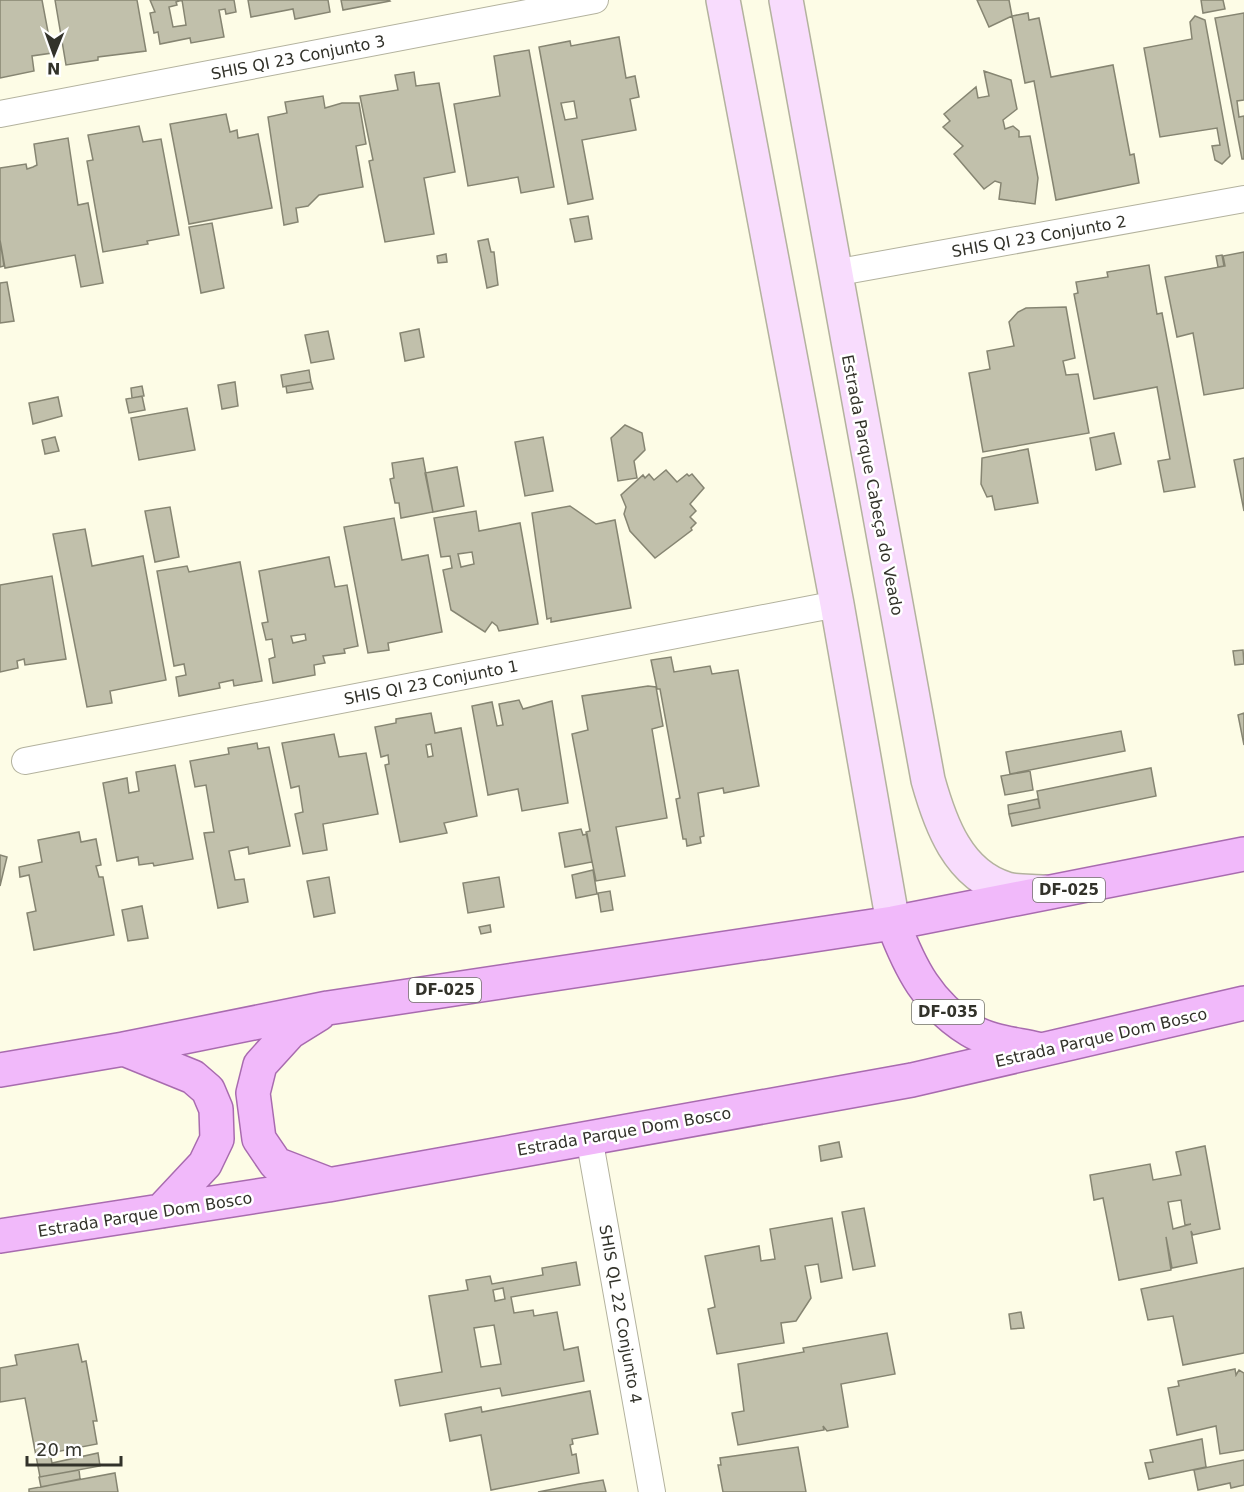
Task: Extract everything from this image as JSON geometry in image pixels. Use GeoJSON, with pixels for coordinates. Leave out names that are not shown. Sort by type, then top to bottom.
{"type":"FeatureCollection","features":[{"type":"Feature","properties":{"kind":"main road","name":"DF-035"},"geometry":{"type":"LineString","coordinates":[[723,0],[837,604],[893,923],[916,979],[950,1015],[971,1031],[987,1037],[1045,1050]]}},
{"type":"Feature","properties":{"kind":"main road","name":"Estrada Parque Cabeça do Veado"},"geometry":{"type":"LineString","coordinates":[[786,0],[928,780],[940,820],[959,854],[981,876],[1007,889],[1058,893]]}},
{"type":"Feature","properties":{"kind":"main road","name":"DF-025"},"geometry":{"type":"LineString","coordinates":[[0,1070],[124,1049],[328,1008],[893,923],[1058,893],[1244,854]]}},
{"type":"Feature","properties":{"kind":"main road","name":"Estrada Parque Dom Bosco"},"geometry":{"type":"LineString","coordinates":[[0,1236],[328,1185],[912,1080],[1244,1003]]}},
{"type":"Feature","properties":{"kind":"main road"},"geometry":{"type":"LineString","coordinates":[[328,1008],[291,1032],[260,1065],[253,1093],[259,1139],[276,1164],[328,1185]]}},
{"type":"Feature","properties":{"kind":"main road"},"geometry":{"type":"LineString","coordinates":[[124,1049],[193,1077],[208,1090],[216,1109],[216,1140],[205,1164],[161,1211]]}},
{"type":"Feature","properties":{"kind":"street","name":"SHIS QI 23 Conjunto 3"},"geometry":{"type":"LineString","coordinates":[[0,114],[595,0]]}},
{"type":"Feature","properties":{"kind":"street","name":"SHIS QI 23 Conjunto 2"},"geometry":{"type":"LineString","coordinates":[[834,273],[1244,199]]}},
{"type":"Feature","properties":{"kind":"street","name":"SHIS QI 23 Conjunto 1"},"geometry":{"type":"LineString","coordinates":[[25,761],[837,604]]}},
{"type":"Feature","properties":{"kind":"street","name":"SHIS QL 22 Conjunto 4"},"geometry":{"type":"LineString","coordinates":[[589,1137],[652,1492]]}},
{"type":"Feature","properties":{"kind":"building"},"geometry":{"type":"Polygon","coordinates":[[[0,0],[42,0],[52,53],[32,56],[34,71],[0,78],[0,0]]]}},
{"type":"Feature","properties":{"kind":"building"},"geometry":{"type":"Polygon","coordinates":[[[55,0],[137,0],[146,51],[98,57],[98,60],[66,65],[55,0]]]}},
{"type":"Feature","properties":{"kind":"building"},"geometry":{"type":"Polygon","coordinates":[[[150,0],[182,0],[234,0],[236,12],[226,14],[225,9],[219,10],[224,37],[191,43],[190,38],[160,44],[158,32],[154,33],[150,13],[155,12],[150,0]],[[182,0],[176,2],[177,5],[169,7],[173,27],[186,25],[182,0]]]}},
{"type":"Feature","properties":{"kind":"building"},"geometry":{"type":"Polygon","coordinates":[[[248,0],[328,0],[330,12],[295,19],[293,9],[251,17],[248,0]]]}},
{"type":"Feature","properties":{"kind":"building"},"geometry":{"type":"Polygon","coordinates":[[[341,0],[389,0],[390,1],[343,10],[341,0]]]}},
{"type":"Feature","properties":{"kind":"building"},"geometry":{"type":"Polygon","coordinates":[[[977,0],[1009,0],[1012,16],[989,27],[977,0]]]}},
{"type":"Feature","properties":{"kind":"building"},"geometry":{"type":"Polygon","coordinates":[[[1201,0],[1223,0],[1225,9],[1203,13],[1201,0]]]}},
{"type":"Feature","properties":{"kind":"building"},"geometry":{"type":"Polygon","coordinates":[[[1028,13],[1029,20],[1039,18],[1051,77],[1113,65],[1130,155],[1134,154],[1139,183],[1056,200],[1034,81],[1025,83],[1012,16],[1028,13]]]}},
{"type":"Feature","properties":{"kind":"building"},"geometry":{"type":"Polygon","coordinates":[[[1244,13],[1244,100],[1237,101],[1239,117],[1244,116],[1244,159],[1242,159],[1215,18],[1244,13]]]}},
{"type":"Feature","properties":{"kind":"building"},"geometry":{"type":"Polygon","coordinates":[[[1195,16],[1205,20],[1230,156],[1222,164],[1215,160],[1212,146],[1220,145],[1217,128],[1160,137],[1144,48],[1192,39],[1190,22],[1195,16]]]}},
{"type":"Feature","properties":{"kind":"building"},"geometry":{"type":"Polygon","coordinates":[[[619,37],[626,78],[635,76],[639,97],[630,99],[636,130],[582,140],[593,199],[568,204],[539,47],[570,41],[571,46],[619,37]],[[574,101],[561,103],[565,120],[577,118],[574,101]]]}},
{"type":"Feature","properties":{"kind":"building"},"geometry":{"type":"Polygon","coordinates":[[[529,50],[554,187],[521,193],[518,177],[468,186],[454,104],[500,96],[494,56],[529,50]]]}},
{"type":"Feature","properties":{"kind":"building"},"geometry":{"type":"Polygon","coordinates":[[[984,71],[1011,80],[1017,109],[1003,120],[1005,129],[1013,126],[1019,131],[1019,137],[1030,136],[1038,178],[1035,204],[999,199],[1001,183],[995,181],[984,189],[954,154],[963,146],[943,127],[950,121],[944,114],[976,87],[978,98],[989,96],[984,71]]]}},
{"type":"Feature","properties":{"kind":"building"},"geometry":{"type":"Polygon","coordinates":[[[414,72],[416,86],[439,83],[455,172],[424,178],[434,234],[385,242],[369,161],[373,160],[360,96],[398,90],[395,75],[414,72]]]}},
{"type":"Feature","properties":{"kind":"building"},"geometry":{"type":"Polygon","coordinates":[[[323,96],[325,108],[342,103],[359,103],[366,144],[356,146],[363,187],[319,195],[308,206],[296,208],[298,222],[284,225],[268,117],[287,113],[285,102],[323,96]]]}},
{"type":"Feature","properties":{"kind":"building"},"geometry":{"type":"Polygon","coordinates":[[[226,114],[230,132],[237,130],[238,138],[258,134],[272,208],[189,224],[170,124],[226,114]]]}},
{"type":"Feature","properties":{"kind":"building"},"geometry":{"type":"Polygon","coordinates":[[[139,126],[143,142],[161,139],[179,235],[147,241],[148,244],[103,252],[87,161],[93,160],[88,135],[139,126]]]}},
{"type":"Feature","properties":{"kind":"building"},"geometry":{"type":"Polygon","coordinates":[[[68,138],[78,205],[88,203],[103,283],[81,287],[75,255],[5,268],[0,240],[0,168],[26,164],[27,169],[33,167],[37,165],[34,144],[68,138]]]}},
{"type":"Feature","properties":{"kind":"building"},"geometry":{"type":"Polygon","coordinates":[[[588,216],[592,239],[575,242],[570,219],[588,216]]]}},
{"type":"Feature","properties":{"kind":"building"},"geometry":{"type":"Polygon","coordinates":[[[212,223],[224,288],[201,293],[189,227],[212,223]]]}},
{"type":"Feature","properties":{"kind":"building"},"geometry":{"type":"Polygon","coordinates":[[[488,239],[491,252],[494,252],[498,285],[487,288],[478,241],[488,239]]]}},
{"type":"Feature","properties":{"kind":"building"},"geometry":{"type":"Polygon","coordinates":[[[0,240],[4,266],[0,267],[0,240]]]}},
{"type":"Feature","properties":{"kind":"building"},"geometry":{"type":"Polygon","coordinates":[[[1244,252],[1244,388],[1204,395],[1193,333],[1177,337],[1165,277],[1225,266],[1223,256],[1244,252]]]}},
{"type":"Feature","properties":{"kind":"building"},"geometry":{"type":"Polygon","coordinates":[[[446,254],[447,262],[438,263],[437,256],[446,254]]]}},
{"type":"Feature","properties":{"kind":"building"},"geometry":{"type":"Polygon","coordinates":[[[1222,255],[1224,266],[1218,267],[1216,256],[1222,255]]]}},
{"type":"Feature","properties":{"kind":"building"},"geometry":{"type":"Polygon","coordinates":[[[1149,265],[1157,314],[1162,313],[1195,487],[1164,492],[1158,461],[1170,459],[1157,387],[1094,399],[1074,294],[1078,293],[1076,282],[1108,277],[1107,272],[1149,265]]]}},
{"type":"Feature","properties":{"kind":"building"},"geometry":{"type":"Polygon","coordinates":[[[7,282],[14,321],[0,323],[0,283],[7,282]]]}},
{"type":"Feature","properties":{"kind":"building"},"geometry":{"type":"Polygon","coordinates":[[[1066,307],[1075,358],[1063,361],[1066,375],[1078,374],[1089,433],[983,452],[969,373],[990,369],[987,351],[1014,346],[1009,322],[1018,312],[1026,308],[1066,307]]]}},
{"type":"Feature","properties":{"kind":"building"},"geometry":{"type":"Polygon","coordinates":[[[419,329],[424,357],[405,361],[400,333],[419,329]]]}},
{"type":"Feature","properties":{"kind":"building"},"geometry":{"type":"Polygon","coordinates":[[[328,331],[334,359],[311,363],[305,335],[328,331]]]}},
{"type":"Feature","properties":{"kind":"building"},"geometry":{"type":"Polygon","coordinates":[[[309,370],[311,382],[283,387],[281,375],[309,370]]]}},
{"type":"Feature","properties":{"kind":"building"},"geometry":{"type":"Polygon","coordinates":[[[235,382],[238,406],[222,409],[218,385],[235,382]]]}},
{"type":"Feature","properties":{"kind":"building"},"geometry":{"type":"Polygon","coordinates":[[[311,382],[313,389],[287,393],[286,386],[311,382]]]}},
{"type":"Feature","properties":{"kind":"building"},"geometry":{"type":"Polygon","coordinates":[[[142,386],[144,396],[132,398],[131,388],[142,386]]]}},
{"type":"Feature","properties":{"kind":"building"},"geometry":{"type":"Polygon","coordinates":[[[142,396],[145,410],[129,413],[126,399],[142,396]]]}},
{"type":"Feature","properties":{"kind":"building"},"geometry":{"type":"Polygon","coordinates":[[[58,397],[62,416],[33,424],[29,403],[58,397]]]}},
{"type":"Feature","properties":{"kind":"building"},"geometry":{"type":"Polygon","coordinates":[[[187,408],[195,450],[139,460],[131,418],[187,408]]]}},
{"type":"Feature","properties":{"kind":"building"},"geometry":{"type":"Polygon","coordinates":[[[625,425],[642,433],[645,450],[634,461],[637,478],[618,481],[611,438],[625,425]]]}},
{"type":"Feature","properties":{"kind":"building"},"geometry":{"type":"Polygon","coordinates":[[[1114,433],[1121,464],[1096,470],[1090,438],[1114,433]]]}},
{"type":"Feature","properties":{"kind":"building"},"geometry":{"type":"Polygon","coordinates":[[[55,437],[59,451],[45,454],[42,440],[55,437]]]}},
{"type":"Feature","properties":{"kind":"building"},"geometry":{"type":"Polygon","coordinates":[[[543,437],[553,491],[525,496],[515,442],[543,437]]]}},
{"type":"Feature","properties":{"kind":"building"},"geometry":{"type":"Polygon","coordinates":[[[1028,449],[1038,503],[995,510],[992,496],[987,497],[981,484],[982,458],[1028,449]]]}},
{"type":"Feature","properties":{"kind":"building"},"geometry":{"type":"Polygon","coordinates":[[[423,458],[433,512],[401,518],[399,503],[395,503],[390,479],[394,478],[392,463],[423,458]]]}},
{"type":"Feature","properties":{"kind":"building"},"geometry":{"type":"Polygon","coordinates":[[[1244,458],[1244,511],[1234,460],[1244,458]]]}},
{"type":"Feature","properties":{"kind":"building"},"geometry":{"type":"Polygon","coordinates":[[[457,467],[464,506],[433,512],[425,473],[457,467]]]}},
{"type":"Feature","properties":{"kind":"building"},"geometry":{"type":"Polygon","coordinates":[[[666,470],[677,482],[687,474],[689,476],[692,474],[704,488],[690,504],[696,511],[690,517],[696,523],[691,528],[692,530],[655,558],[630,531],[624,514],[626,507],[621,495],[643,475],[645,478],[649,474],[654,480],[666,470]]]}},
{"type":"Feature","properties":{"kind":"building"},"geometry":{"type":"Polygon","coordinates":[[[570,506],[596,524],[615,520],[631,608],[551,622],[551,618],[547,619],[532,513],[570,506]]]}},
{"type":"Feature","properties":{"kind":"building"},"geometry":{"type":"Polygon","coordinates":[[[170,507],[179,557],[155,562],[145,511],[170,507]]]}},
{"type":"Feature","properties":{"kind":"building"},"geometry":{"type":"Polygon","coordinates":[[[476,511],[479,531],[520,523],[538,624],[499,631],[492,622],[485,632],[451,610],[443,570],[452,568],[450,556],[441,557],[434,518],[476,511]],[[472,552],[458,554],[461,567],[474,564],[472,552]]]}},
{"type":"Feature","properties":{"kind":"building"},"geometry":{"type":"Polygon","coordinates":[[[394,518],[402,560],[428,555],[442,632],[388,643],[389,650],[368,653],[344,527],[394,518]]]}},
{"type":"Feature","properties":{"kind":"building"},"geometry":{"type":"Polygon","coordinates":[[[85,529],[92,566],[143,556],[166,680],[110,691],[112,703],[87,707],[53,534],[85,529]]]}},
{"type":"Feature","properties":{"kind":"building"},"geometry":{"type":"Polygon","coordinates":[[[329,557],[335,587],[347,585],[358,646],[344,649],[345,653],[323,656],[325,663],[314,665],[315,675],[273,683],[269,659],[275,657],[272,639],[266,640],[262,623],[268,622],[259,571],[329,557]],[[305,634],[291,636],[293,643],[306,640],[305,634]]]}},
{"type":"Feature","properties":{"kind":"building"},"geometry":{"type":"Polygon","coordinates":[[[240,562],[262,681],[234,686],[233,680],[219,683],[220,688],[179,696],[176,677],[186,675],[184,664],[174,666],[157,571],[187,566],[189,572],[240,562]]]}},
{"type":"Feature","properties":{"kind":"building"},"geometry":{"type":"Polygon","coordinates":[[[52,576],[66,659],[25,665],[24,659],[17,661],[18,668],[0,672],[0,585],[52,576]]]}},
{"type":"Feature","properties":{"kind":"building"},"geometry":{"type":"Polygon","coordinates":[[[1243,650],[1244,664],[1235,665],[1233,651],[1243,650]]]}},
{"type":"Feature","properties":{"kind":"building"},"geometry":{"type":"Polygon","coordinates":[[[671,657],[674,672],[710,666],[712,674],[738,670],[759,786],[724,793],[723,788],[698,793],[704,836],[700,837],[701,843],[687,846],[686,839],[683,839],[676,799],[680,798],[660,689],[657,689],[651,660],[671,657]]]}},
{"type":"Feature","properties":{"kind":"building"},"geometry":{"type":"Polygon","coordinates":[[[648,686],[656,687],[663,726],[652,729],[667,818],[616,827],[625,876],[596,881],[586,832],[590,831],[572,734],[588,730],[582,696],[648,686]]]}},
{"type":"Feature","properties":{"kind":"building"},"geometry":{"type":"Polygon","coordinates":[[[519,700],[523,709],[552,701],[568,803],[522,811],[518,789],[488,795],[472,706],[492,702],[497,726],[503,725],[499,704],[519,700]]]}},
{"type":"Feature","properties":{"kind":"building"},"geometry":{"type":"Polygon","coordinates":[[[431,713],[435,733],[461,728],[477,816],[444,823],[447,833],[400,842],[385,765],[389,764],[388,755],[381,757],[375,727],[396,723],[396,719],[431,713]],[[431,744],[426,745],[428,757],[433,756],[431,744]]]}},
{"type":"Feature","properties":{"kind":"building"},"geometry":{"type":"Polygon","coordinates":[[[1244,713],[1244,745],[1238,715],[1244,713]]]}},
{"type":"Feature","properties":{"kind":"building"},"geometry":{"type":"Polygon","coordinates":[[[1121,731],[1125,751],[1010,774],[1006,752],[1121,731]]]}},
{"type":"Feature","properties":{"kind":"building"},"geometry":{"type":"Polygon","coordinates":[[[334,734],[339,757],[366,753],[378,814],[323,824],[327,850],[303,854],[295,814],[303,812],[299,786],[291,788],[282,743],[334,734]]]}},
{"type":"Feature","properties":{"kind":"building"},"geometry":{"type":"Polygon","coordinates":[[[257,743],[258,749],[269,747],[290,846],[249,854],[248,847],[229,851],[235,880],[244,879],[248,902],[218,908],[204,833],[214,832],[206,785],[195,787],[190,761],[229,754],[228,748],[257,743]]]}},
{"type":"Feature","properties":{"kind":"building"},"geometry":{"type":"Polygon","coordinates":[[[175,765],[193,859],[154,866],[153,863],[139,865],[138,857],[117,861],[103,783],[127,778],[129,793],[139,791],[136,772],[175,765]]]}},
{"type":"Feature","properties":{"kind":"building"},"geometry":{"type":"Polygon","coordinates":[[[1151,768],[1156,796],[1012,826],[1009,814],[1040,808],[1037,791],[1151,768]]]}},
{"type":"Feature","properties":{"kind":"building"},"geometry":{"type":"Polygon","coordinates":[[[1030,771],[1033,790],[1005,795],[1001,776],[1030,771]]]}},
{"type":"Feature","properties":{"kind":"building"},"geometry":{"type":"Polygon","coordinates":[[[1038,799],[1040,808],[1009,814],[1008,805],[1038,799]]]}},
{"type":"Feature","properties":{"kind":"building"},"geometry":{"type":"Polygon","coordinates":[[[581,829],[583,835],[587,834],[592,862],[565,867],[559,833],[581,829]]]}},
{"type":"Feature","properties":{"kind":"building"},"geometry":{"type":"Polygon","coordinates":[[[79,832],[81,842],[96,839],[101,865],[96,866],[99,877],[103,877],[114,935],[34,950],[27,913],[36,911],[29,875],[20,877],[19,867],[42,862],[38,840],[79,832]]]}},
{"type":"Feature","properties":{"kind":"building"},"geometry":{"type":"Polygon","coordinates":[[[0,855],[7,857],[0,886],[0,855]]]}},
{"type":"Feature","properties":{"kind":"building"},"geometry":{"type":"Polygon","coordinates":[[[593,870],[597,894],[576,898],[572,875],[593,870]]]}},
{"type":"Feature","properties":{"kind":"building"},"geometry":{"type":"Polygon","coordinates":[[[329,877],[335,913],[314,917],[307,881],[329,877]]]}},
{"type":"Feature","properties":{"kind":"building"},"geometry":{"type":"Polygon","coordinates":[[[499,877],[504,907],[468,913],[463,883],[499,877]]]}},
{"type":"Feature","properties":{"kind":"building"},"geometry":{"type":"Polygon","coordinates":[[[610,891],[613,910],[601,912],[598,893],[610,891]]]}},
{"type":"Feature","properties":{"kind":"building"},"geometry":{"type":"Polygon","coordinates":[[[142,906],[148,938],[128,941],[122,910],[142,906]]]}},
{"type":"Feature","properties":{"kind":"building"},"geometry":{"type":"Polygon","coordinates":[[[490,925],[491,932],[481,934],[479,927],[490,925]]]}},
{"type":"Feature","properties":{"kind":"building"},"geometry":{"type":"Polygon","coordinates":[[[839,1142],[842,1157],[821,1161],[819,1146],[839,1142]]]}},
{"type":"Feature","properties":{"kind":"building"},"geometry":{"type":"Polygon","coordinates":[[[1205,1146],[1220,1229],[1193,1235],[1191,1231],[1197,1263],[1172,1268],[1166,1237],[1171,1270],[1119,1280],[1103,1198],[1094,1200],[1090,1175],[1150,1164],[1153,1180],[1181,1175],[1176,1152],[1205,1146]],[[1181,1200],[1168,1202],[1173,1229],[1191,1224],[1185,1225],[1181,1200]]]}},
{"type":"Feature","properties":{"kind":"building"},"geometry":{"type":"Polygon","coordinates":[[[864,1208],[875,1266],[853,1270],[842,1212],[864,1208]]]}},
{"type":"Feature","properties":{"kind":"building"},"geometry":{"type":"Polygon","coordinates":[[[832,1218],[842,1278],[821,1282],[818,1264],[805,1266],[811,1298],[796,1321],[781,1323],[784,1343],[717,1354],[708,1309],[715,1307],[705,1256],[759,1246],[761,1261],[775,1259],[770,1229],[832,1218]]]}},
{"type":"Feature","properties":{"kind":"building"},"geometry":{"type":"Polygon","coordinates":[[[576,1262],[580,1285],[511,1297],[514,1313],[533,1310],[534,1316],[557,1312],[564,1350],[578,1347],[584,1381],[502,1396],[500,1388],[400,1406],[395,1380],[442,1372],[429,1296],[468,1290],[466,1280],[490,1276],[492,1284],[543,1275],[542,1268],[576,1262]],[[503,1288],[493,1290],[495,1301],[505,1299],[503,1288]],[[494,1325],[474,1328],[481,1367],[501,1364],[494,1325]]]}},
{"type":"Feature","properties":{"kind":"building"},"geometry":{"type":"Polygon","coordinates":[[[1244,1268],[1244,1353],[1183,1365],[1173,1316],[1148,1320],[1141,1289],[1244,1268]]]}},
{"type":"Feature","properties":{"kind":"building"},"geometry":{"type":"Polygon","coordinates":[[[1021,1312],[1024,1328],[1011,1329],[1009,1314],[1021,1312]]]}},
{"type":"Feature","properties":{"kind":"building"},"geometry":{"type":"Polygon","coordinates":[[[887,1333],[895,1374],[841,1384],[848,1427],[827,1431],[823,1426],[824,1430],[738,1445],[732,1413],[744,1411],[738,1364],[804,1352],[803,1348],[887,1333]]]}},
{"type":"Feature","properties":{"kind":"building"},"geometry":{"type":"Polygon","coordinates":[[[78,1344],[82,1362],[86,1361],[97,1421],[93,1421],[97,1444],[50,1453],[52,1463],[98,1453],[100,1466],[40,1477],[25,1398],[0,1402],[0,1368],[17,1365],[15,1355],[78,1344]]]}},
{"type":"Feature","properties":{"kind":"building"},"geometry":{"type":"Polygon","coordinates":[[[1235,1369],[1236,1375],[1239,1370],[1244,1373],[1244,1450],[1220,1454],[1216,1426],[1177,1435],[1168,1388],[1179,1386],[1178,1381],[1235,1369]]]}},
{"type":"Feature","properties":{"kind":"building"},"geometry":{"type":"Polygon","coordinates":[[[590,1391],[598,1434],[572,1439],[573,1444],[570,1445],[572,1455],[576,1454],[579,1473],[491,1490],[481,1435],[450,1441],[445,1414],[481,1407],[482,1412],[590,1391]]]}},
{"type":"Feature","properties":{"kind":"building"},"geometry":{"type":"Polygon","coordinates":[[[1202,1439],[1206,1467],[1149,1479],[1145,1463],[1153,1462],[1150,1450],[1202,1439]]]}},
{"type":"Feature","properties":{"kind":"building"},"geometry":{"type":"Polygon","coordinates":[[[798,1447],[806,1492],[723,1492],[718,1465],[721,1465],[720,1458],[798,1447]]]}},
{"type":"Feature","properties":{"kind":"building"},"geometry":{"type":"Polygon","coordinates":[[[1244,1460],[1244,1485],[1231,1488],[1230,1483],[1198,1490],[1194,1470],[1244,1460]]]}},
{"type":"Feature","properties":{"kind":"building"},"geometry":{"type":"Polygon","coordinates":[[[79,1470],[80,1479],[41,1487],[39,1477],[79,1470]]]}},
{"type":"Feature","properties":{"kind":"building"},"geometry":{"type":"Polygon","coordinates":[[[115,1473],[118,1492],[29,1492],[29,1489],[115,1473]]]}},
{"type":"Feature","properties":{"kind":"building"},"geometry":{"type":"Polygon","coordinates":[[[603,1480],[606,1492],[538,1492],[579,1484],[603,1480]]]}}]}
